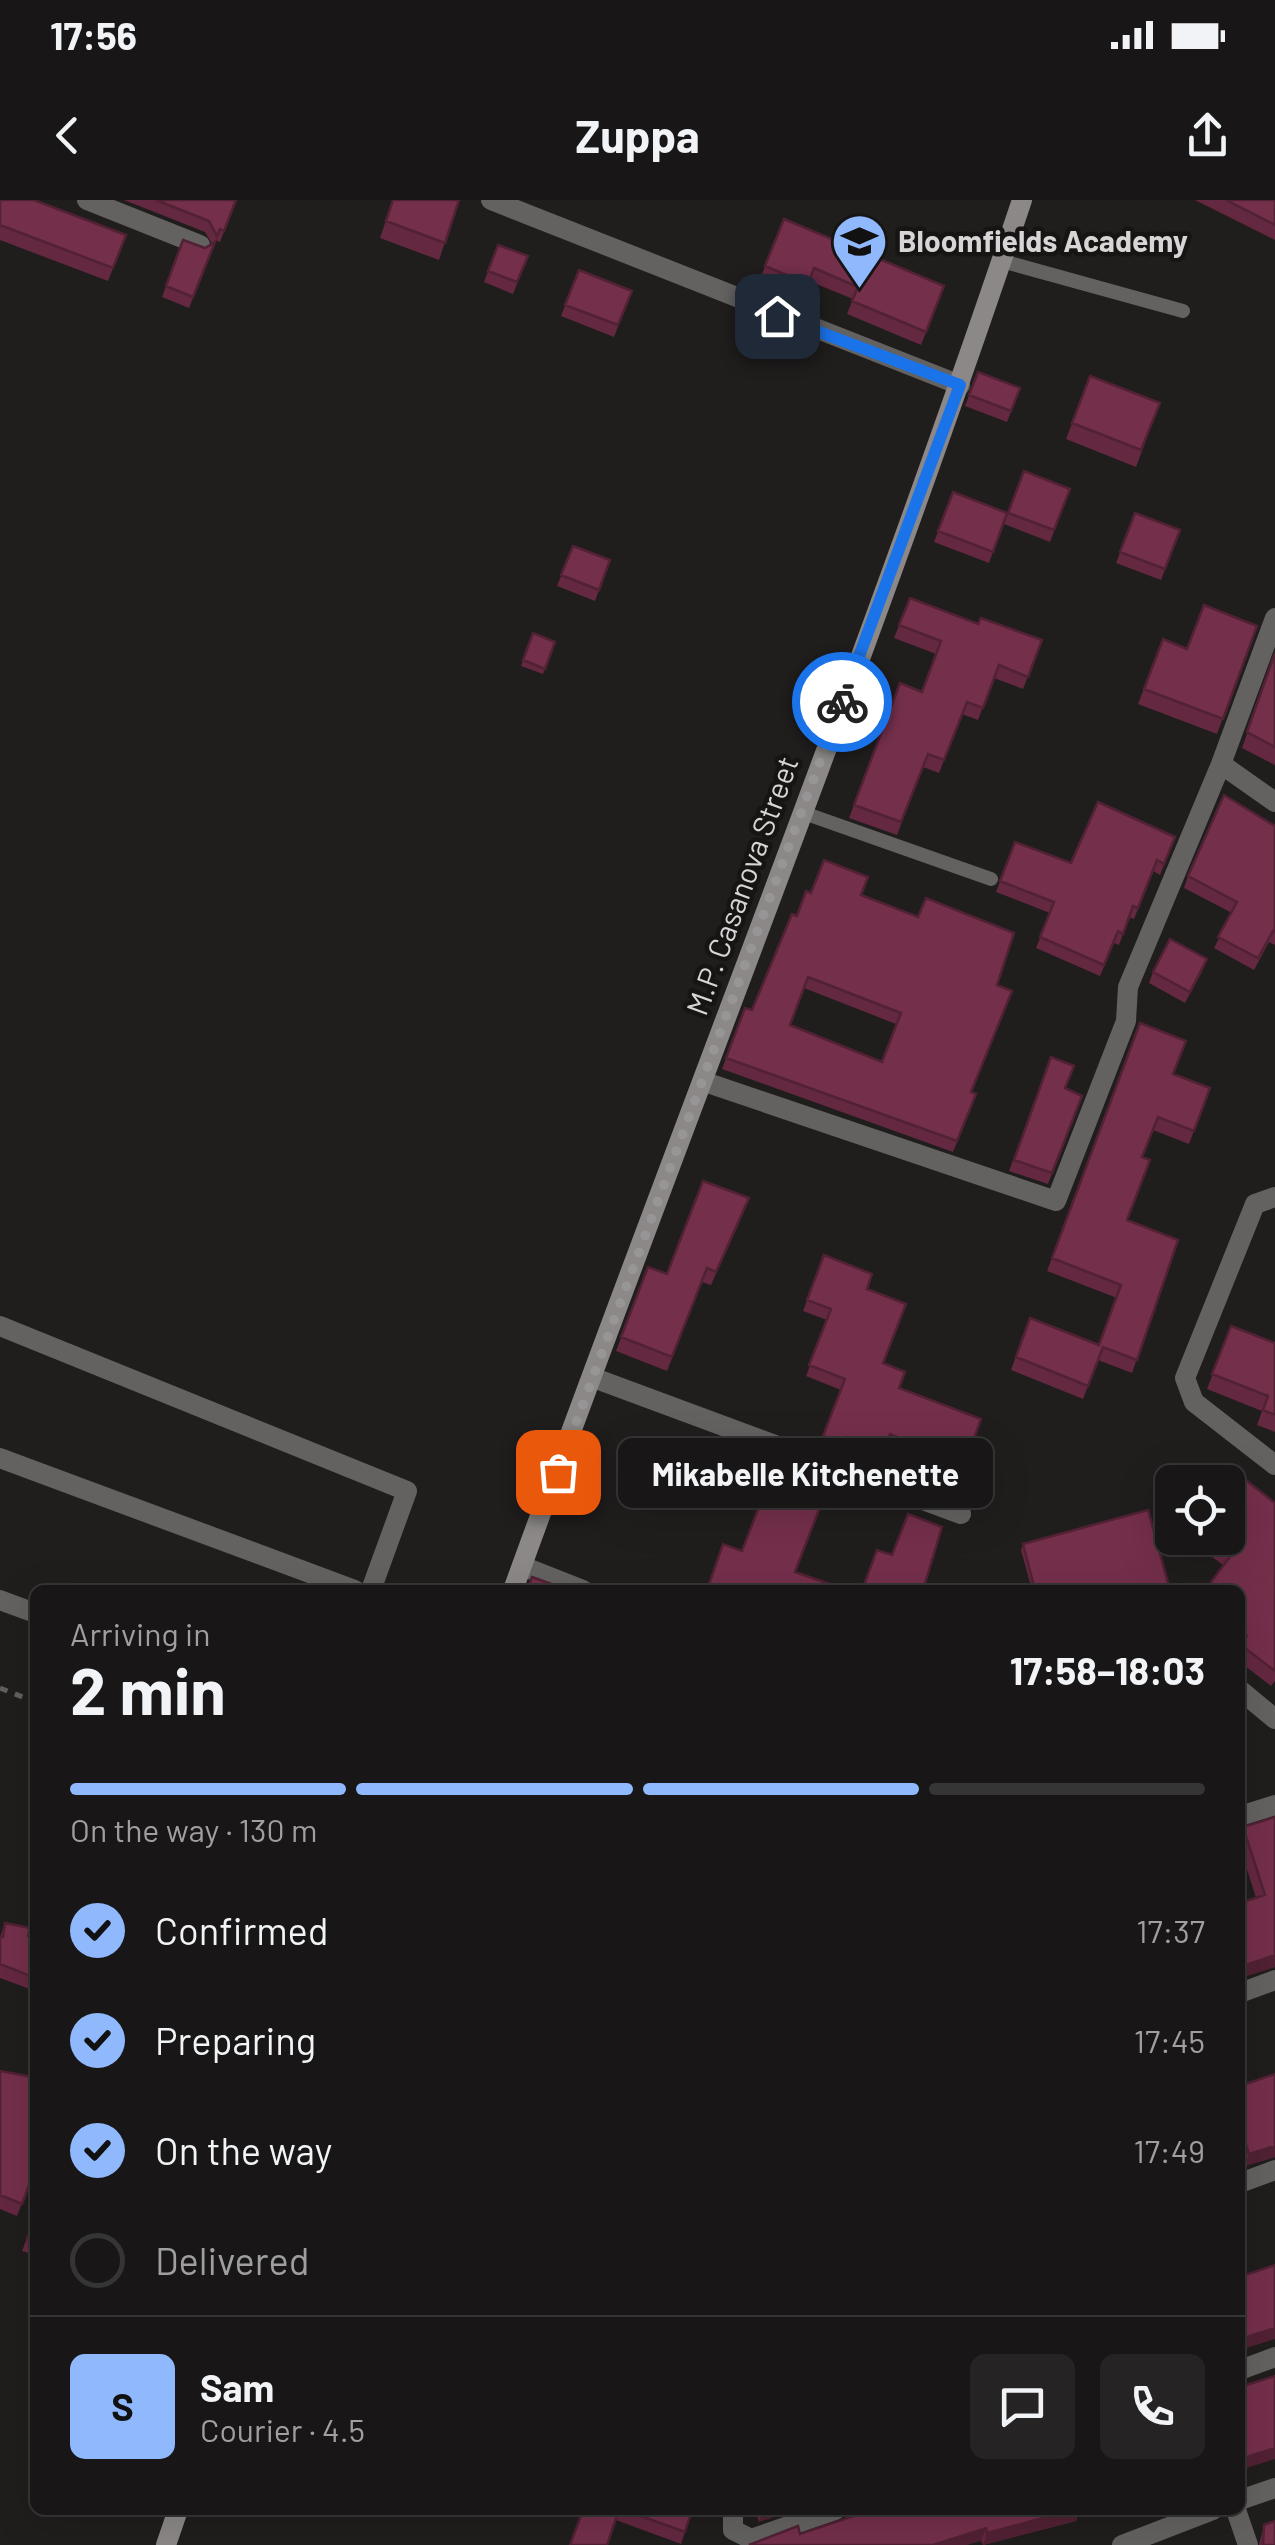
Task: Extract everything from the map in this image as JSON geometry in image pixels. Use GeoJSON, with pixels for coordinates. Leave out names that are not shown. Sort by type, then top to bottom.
{"type":"FeatureCollection","features":[{"type":"Feature","properties":{"kind":"street"},"geometry":{"type":"LineString","coordinates":[[86,200],[200,245]]}},
{"type":"Feature","properties":{"kind":"street"},"geometry":{"type":"LineString","coordinates":[[491,200],[960,385]]}},
{"type":"Feature","properties":{"kind":"street","name":"M.P. Casanova Street"},"geometry":{"type":"LineString","coordinates":[[516,1585],[960,385],[1022,200]]}},
{"type":"Feature","properties":{"kind":"street"},"geometry":{"type":"LineString","coordinates":[[705,1082],[1056,1201],[1126,1021],[1128,987],[1221,764],[1275,618]]}},
{"type":"Feature","properties":{"kind":"street"},"geometry":{"type":"LineString","coordinates":[[1221,764],[1275,802]]}},
{"type":"Feature","properties":{"kind":"street"},"geometry":{"type":"LineString","coordinates":[[1275,1197],[1255,1204],[1184,1378],[1194,1402],[1275,1465]]}},
{"type":"Feature","properties":{"kind":"street"},"geometry":{"type":"LineString","coordinates":[[0,1326],[407,1491],[372,1585]]}},
{"type":"Feature","properties":{"kind":"street"},"geometry":{"type":"LineString","coordinates":[[594,1378],[961,1514]]}},
{"type":"Feature","properties":{"kind":"street"},"geometry":{"type":"LineString","coordinates":[[0,1458],[359,1585]]}},
{"type":"Feature","properties":{"kind":"street"},"geometry":{"type":"LineString","coordinates":[[522,1566],[571,1585]]}},
{"type":"Feature","properties":{"kind":"street"},"geometry":{"type":"LineString","coordinates":[[0,1600],[30,1611]]}},
{"type":"Feature","properties":{"kind":"street"},"geometry":{"type":"LineString","coordinates":[[1245,1694],[1275,1719]]}},
{"type":"Feature","properties":{"kind":"street"},"geometry":{"type":"LineString","coordinates":[[1245,1814],[1275,1805]]}},
{"type":"Feature","properties":{"kind":"street"},"geometry":{"type":"LineString","coordinates":[[1245,1991],[1275,1980]]}},
{"type":"Feature","properties":{"kind":"street"},"geometry":{"type":"LineString","coordinates":[[1245,2180],[1275,2170]]}},
{"type":"Feature","properties":{"kind":"street"},"geometry":{"type":"LineString","coordinates":[[1245,2368],[1275,2357]]}},
{"type":"Feature","properties":{"kind":"street"},"geometry":{"type":"LineString","coordinates":[[1245,2498],[1275,2488]]}},
{"type":"Feature","properties":{"kind":"street"},"geometry":{"type":"LineString","coordinates":[[166,2545],[176,2515]]}},
{"type":"Feature","properties":{"kind":"street"},"geometry":{"type":"LineString","coordinates":[[733,2515],[733,2530],[750,2539],[820,2515]]}},
{"type":"Feature","properties":{"kind":"street"},"geometry":{"type":"LineString","coordinates":[[1122,2545],[1200,2515]]}},
{"type":"Feature","properties":{"kind":"street"},"geometry":{"type":"LineString","coordinates":[[1238,2515],[1248,2545]]}},
{"type":"Feature","properties":{"kind":"lane"},"geometry":{"type":"LineString","coordinates":[[1002,260],[1182,311]]}},
{"type":"Feature","properties":{"kind":"lane"},"geometry":{"type":"LineString","coordinates":[[801,812],[991,879]]}},
{"type":"Feature","properties":{"kind":"path"},"geometry":{"type":"LineString","coordinates":[[0,1688],[30,1700]]}},
{"type":"Feature","properties":{"kind":"building"},"geometry":{"type":"Polygon","coordinates":[[[0,200],[34,200],[126,235],[113,268],[0,225],[0,200]]]}},
{"type":"Feature","properties":{"kind":"building"},"geometry":{"type":"Polygon","coordinates":[[[156,200],[236,200],[224,231],[220,229],[217,236],[209,221],[156,200]]]}},
{"type":"Feature","properties":{"kind":"building"},"geometry":{"type":"Polygon","coordinates":[[[393,200],[459,200],[445,243],[386,221],[393,200]]]}},
{"type":"Feature","properties":{"kind":"building"},"geometry":{"type":"Polygon","coordinates":[[[1226,200],[1275,200],[1275,225],[1226,200]]]}},
{"type":"Feature","properties":{"kind":"building"},"geometry":{"type":"Polygon","coordinates":[[[784,219],[944,286],[926,332],[852,301],[858,287],[814,268],[808,284],[765,266],[784,219]]]}},
{"type":"Feature","properties":{"kind":"building"},"geometry":{"type":"Polygon","coordinates":[[[183,240],[205,248],[215,242],[193,297],[166,286],[183,240]]]}},
{"type":"Feature","properties":{"kind":"building"},"geometry":{"type":"Polygon","coordinates":[[[498,245],[528,256],[517,282],[488,271],[498,245]]]}},
{"type":"Feature","properties":{"kind":"building"},"geometry":{"type":"Polygon","coordinates":[[[579,270],[632,291],[618,325],[565,305],[579,270]]]}},
{"type":"Feature","properties":{"kind":"building"},"geometry":{"type":"Polygon","coordinates":[[[978,372],[1020,388],[1011,411],[969,395],[978,372]]]}},
{"type":"Feature","properties":{"kind":"building"},"geometry":{"type":"Polygon","coordinates":[[[1090,376],[1160,403],[1141,450],[1072,423],[1090,376]]]}},
{"type":"Feature","properties":{"kind":"building"},"geometry":{"type":"Polygon","coordinates":[[[1024,471],[1070,489],[1054,530],[1008,513],[1024,471]]]}},
{"type":"Feature","properties":{"kind":"building"},"geometry":{"type":"Polygon","coordinates":[[[953,492],[1007,513],[993,552],[938,531],[953,492]]]}},
{"type":"Feature","properties":{"kind":"building"},"geometry":{"type":"Polygon","coordinates":[[[1135,513],[1180,530],[1165,569],[1120,552],[1135,513]]]}},
{"type":"Feature","properties":{"kind":"building"},"geometry":{"type":"Polygon","coordinates":[[[573,546],[610,560],[599,590],[561,575],[573,546]]]}},
{"type":"Feature","properties":{"kind":"building"},"geometry":{"type":"Polygon","coordinates":[[[910,598],[978,624],[981,618],[1042,640],[1028,677],[999,665],[983,708],[967,702],[944,760],[928,754],[901,822],[854,805],[900,683],[922,692],[941,641],[899,625],[910,598]]]}},
{"type":"Feature","properties":{"kind":"building"},"geometry":{"type":"Polygon","coordinates":[[[1204,605],[1257,626],[1223,719],[1144,689],[1163,639],[1187,649],[1204,605]]]}},
{"type":"Feature","properties":{"kind":"building"},"geometry":{"type":"Polygon","coordinates":[[[533,633],[555,642],[545,669],[523,660],[533,633]]]}},
{"type":"Feature","properties":{"kind":"building"},"geometry":{"type":"Polygon","coordinates":[[[1275,653],[1275,747],[1247,732],[1275,653]]]}},
{"type":"Feature","properties":{"kind":"building"},"geometry":{"type":"Polygon","coordinates":[[[1224,795],[1275,826],[1275,932],[1258,958],[1218,937],[1237,902],[1188,876],[1224,795]]]}},
{"type":"Feature","properties":{"kind":"building"},"geometry":{"type":"Polygon","coordinates":[[[1098,802],[1175,837],[1164,864],[1157,860],[1138,908],[1133,906],[1123,934],[1118,931],[1104,965],[1040,937],[1054,902],[1000,881],[1015,842],[1071,863],[1098,802]]]}},
{"type":"Feature","properties":{"kind":"building"},"geometry":{"type":"Polygon","coordinates":[[[824,860],[868,877],[861,895],[918,917],[926,898],[1014,933],[997,985],[1012,991],[971,1092],[976,1094],[957,1141],[726,1058],[745,1008],[752,1010],[792,914],[797,916],[806,891],[811,893],[824,860]],[[808,977],[790,1025],[882,1062],[901,1013],[808,977]]]}},
{"type":"Feature","properties":{"kind":"building"},"geometry":{"type":"Polygon","coordinates":[[[1170,939],[1207,959],[1190,992],[1153,972],[1170,939]]]}},
{"type":"Feature","properties":{"kind":"building"},"geometry":{"type":"Polygon","coordinates":[[[1140,1023],[1186,1041],[1173,1074],[1210,1088],[1194,1131],[1158,1117],[1142,1157],[1150,1160],[1127,1220],[1178,1240],[1137,1360],[1103,1347],[1088,1386],[1016,1357],[1030,1318],[1099,1345],[1121,1285],[1052,1258],[1140,1023]]]}},
{"type":"Feature","properties":{"kind":"building"},"geometry":{"type":"Polygon","coordinates":[[[1051,1057],[1074,1066],[1065,1088],[1082,1096],[1052,1173],[1014,1160],[1051,1057]]]}},
{"type":"Feature","properties":{"kind":"building"},"geometry":{"type":"Polygon","coordinates":[[[703,1181],[749,1198],[716,1272],[707,1268],[672,1357],[621,1337],[648,1267],[667,1274],[703,1181]]]}},
{"type":"Feature","properties":{"kind":"building"},"geometry":{"type":"Polygon","coordinates":[[[824,1255],[872,1274],[867,1289],[906,1304],[883,1363],[905,1372],[899,1388],[981,1419],[965,1463],[890,1434],[883,1452],[847,1437],[844,1444],[823,1436],[845,1379],[809,1365],[831,1309],[807,1300],[824,1255]]]}},
{"type":"Feature","properties":{"kind":"building"},"geometry":{"type":"Polygon","coordinates":[[[1231,1326],[1275,1343],[1275,1415],[1263,1410],[1268,1396],[1212,1374],[1231,1326]]]}},
{"type":"Feature","properties":{"kind":"building"},"geometry":{"type":"Polygon","coordinates":[[[778,1457],[810,1470],[814,1460],[835,1468],[795,1572],[833,1585],[709,1585],[723,1544],[742,1551],[778,1457]]]}},
{"type":"Feature","properties":{"kind":"building"},"geometry":{"type":"Polygon","coordinates":[[[1245,1479],[1275,1503],[1275,1671],[1245,1648],[1245,1585],[1209,1585],[1231,1555],[1245,1555],[1245,1479]]]}},
{"type":"Feature","properties":{"kind":"building"},"geometry":{"type":"Polygon","coordinates":[[[1148,1510],[1155,1535],[1155,1555],[1160,1555],[1169,1585],[1034,1585],[1023,1544],[1148,1510]]]}},
{"type":"Feature","properties":{"kind":"building"},"geometry":{"type":"Polygon","coordinates":[[[908,1514],[942,1527],[925,1585],[864,1585],[877,1550],[892,1555],[908,1514]]]}},
{"type":"Feature","properties":{"kind":"building"},"geometry":{"type":"Polygon","coordinates":[[[532,1577],[554,1585],[529,1585],[532,1577]]]}},
{"type":"Feature","properties":{"kind":"building"},"geometry":{"type":"Polygon","coordinates":[[[1275,1817],[1275,1955],[1245,1965],[1245,1901],[1265,1895],[1245,1826],[1275,1817]]]}},
{"type":"Feature","properties":{"kind":"building"},"geometry":{"type":"Polygon","coordinates":[[[5,1923],[30,1928],[30,1976],[0,1964],[5,1923]]]}},
{"type":"Feature","properties":{"kind":"building"},"geometry":{"type":"Polygon","coordinates":[[[0,2071],[30,2076],[30,2182],[22,2204],[0,2195],[0,2071]]]}},
{"type":"Feature","properties":{"kind":"building"},"geometry":{"type":"Polygon","coordinates":[[[1275,2074],[1275,2146],[1249,2154],[1245,2142],[1245,2084],[1275,2074]]]}},
{"type":"Feature","properties":{"kind":"building"},"geometry":{"type":"Polygon","coordinates":[[[1275,2265],[1275,2328],[1245,2337],[1245,2275],[1275,2265]]]}},
{"type":"Feature","properties":{"kind":"building"},"geometry":{"type":"Polygon","coordinates":[[[1275,2376],[1275,2448],[1245,2457],[1245,2385],[1275,2376]]]}},
{"type":"Feature","properties":{"kind":"building"},"geometry":{"type":"Polygon","coordinates":[[[581,2515],[617,2515],[607,2545],[570,2545],[581,2515]]]}},
{"type":"Feature","properties":{"kind":"building"},"geometry":{"type":"Polygon","coordinates":[[[638,2515],[690,2515],[685,2532],[638,2515]]]}},
{"type":"Feature","properties":{"kind":"building"},"geometry":{"type":"Polygon","coordinates":[[[857,2515],[1054,2515],[987,2533],[986,2528],[933,2545],[749,2545],[798,2526],[800,2534],[857,2515]]]}},
{"type":"Feature","properties":{"kind":"building"},"geometry":{"type":"Polygon","coordinates":[[[1275,2521],[1275,2545],[1263,2545],[1264,2525],[1275,2521]]]}},
{"type":"Feature","properties":{"kind":"way so far"},"geometry":{"type":"LineString","coordinates":[[558,1472],[842,702]]}},
{"type":"Feature","properties":{"kind":"place","name":"Bloomfields Academy"},"geometry":{"type":"Point","coordinates":[859,291]}},
{"type":"Feature","properties":{"kind":"place","name":"Mikabelle Kitchenette"},"geometry":{"type":"Point","coordinates":[558,1472]}},
{"type":"Feature","properties":{"kind":"route"},"geometry":{"type":"LineString","coordinates":[[777,316],[960,385],[842,702]]}}]}
